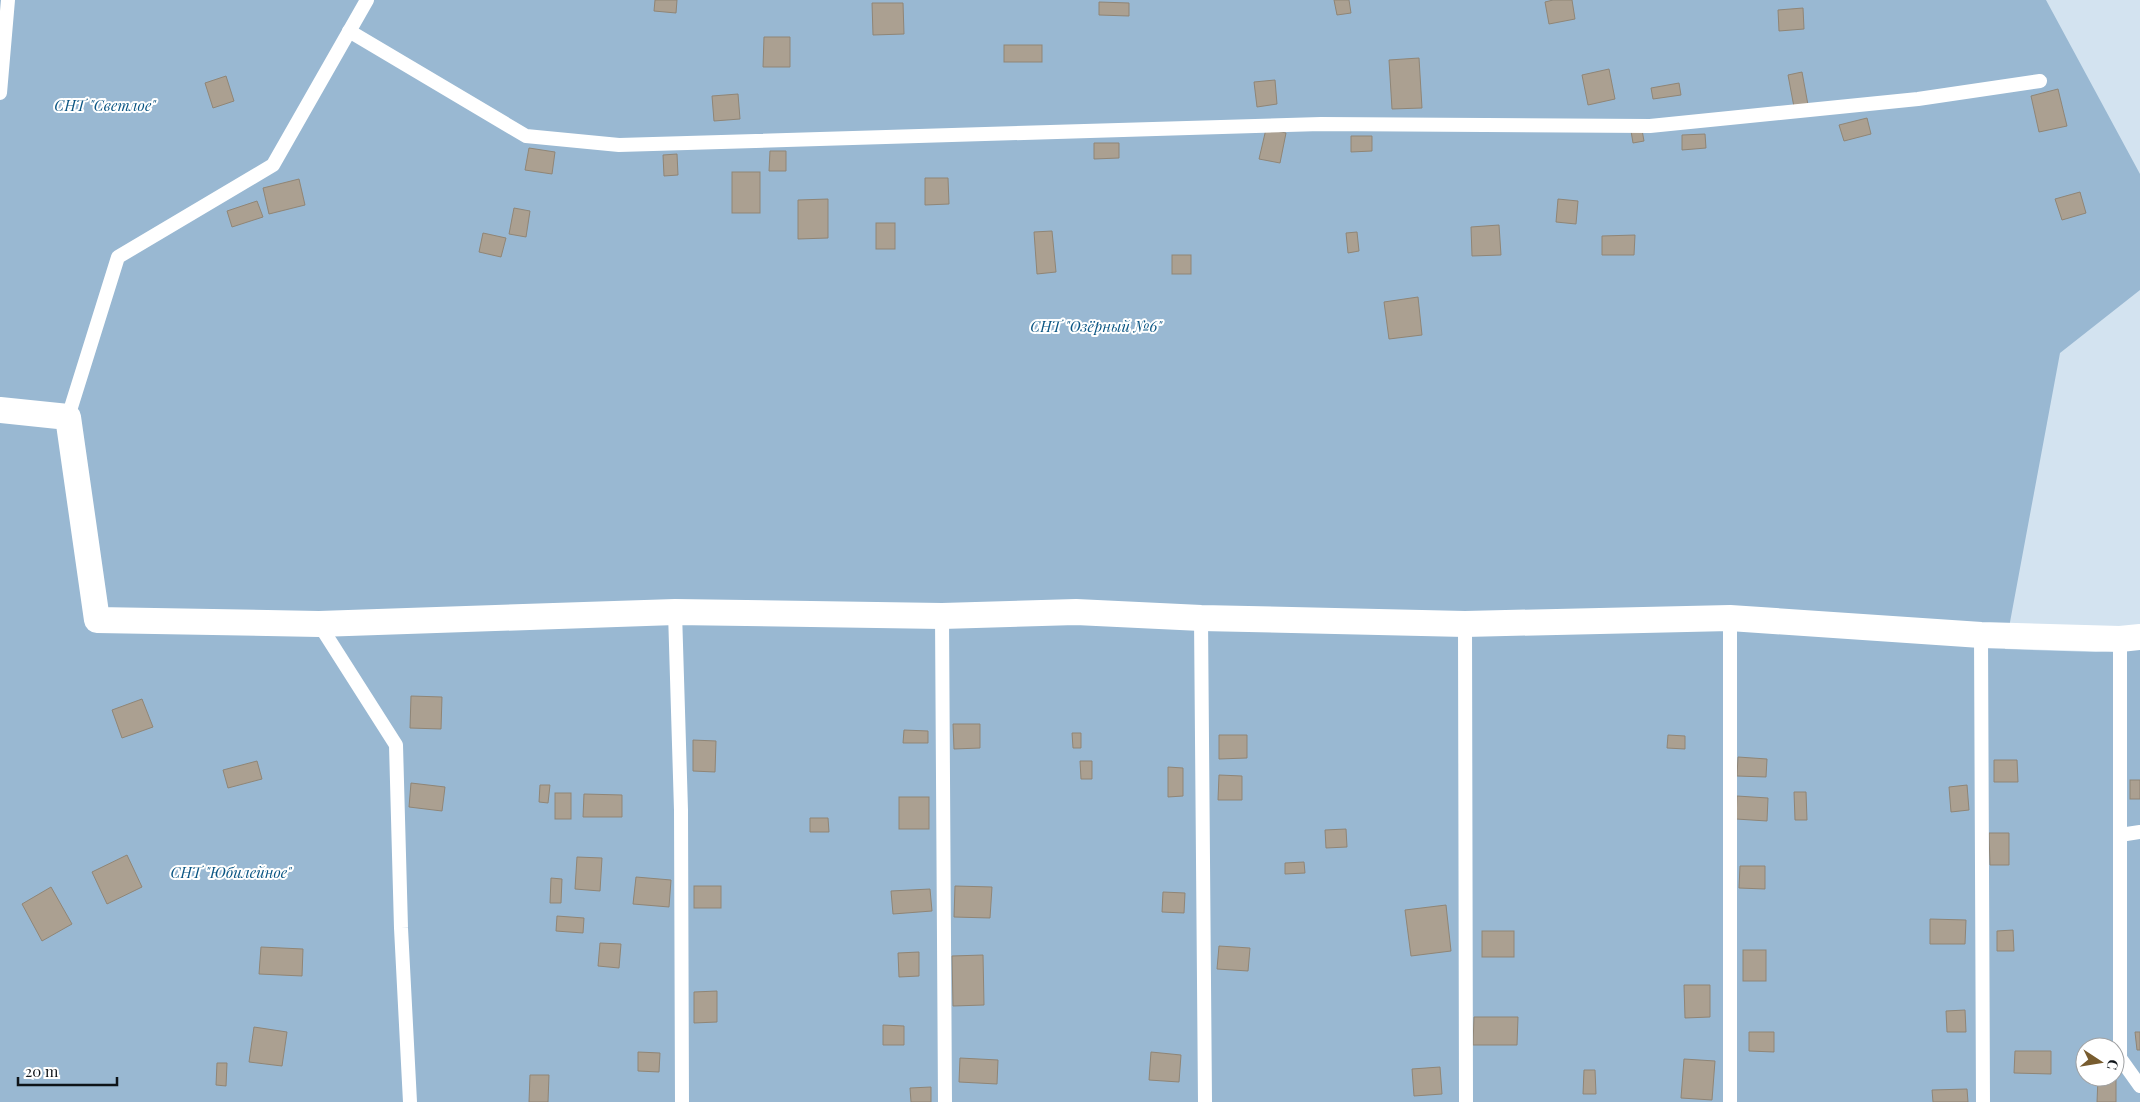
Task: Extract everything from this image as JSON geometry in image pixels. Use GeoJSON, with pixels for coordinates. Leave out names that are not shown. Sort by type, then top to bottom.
{"type":"FeatureCollection","features":[{"type":"Feature","properties":{"kind":"street"},"geometry":{"type":"LineString","coordinates":[[0,410],[68,417],[97,620],[319,624],[675,612],[942,616],[1076,612],[1201,618],[1465,624],[1730,618],[1981,635],[2130,638]]}},
{"type":"Feature","properties":{"kind":"lane"},"geometry":{"type":"LineString","coordinates":[[0,93],[8,0]]}},
{"type":"Feature","properties":{"kind":"lane"},"geometry":{"type":"LineString","coordinates":[[68,417],[118,257],[273,165],[367,0]]}},
{"type":"Feature","properties":{"kind":"lane"},"geometry":{"type":"LineString","coordinates":[[349,31],[526,136],[619,145],[1321,124],[1650,126],[1918,99],[2040,81]]}},
{"type":"Feature","properties":{"kind":"lane"},"geometry":{"type":"LineString","coordinates":[[675,612],[681,810],[682,1102]]}},
{"type":"Feature","properties":{"kind":"lane"},"geometry":{"type":"LineString","coordinates":[[942,616],[945,1102]]}},
{"type":"Feature","properties":{"kind":"lane"},"geometry":{"type":"LineString","coordinates":[[1201,618],[1205,1102]]}},
{"type":"Feature","properties":{"kind":"lane"},"geometry":{"type":"LineString","coordinates":[[1730,618],[1730,1102]]}},
{"type":"Feature","properties":{"kind":"lane"},"geometry":{"type":"LineString","coordinates":[[319,624],[396,745],[401,928],[410,1102]]}},
{"type":"Feature","properties":{"kind":"lane"},"geometry":{"type":"LineString","coordinates":[[1465,624],[1466,1102]]}},
{"type":"Feature","properties":{"kind":"lane"},"geometry":{"type":"LineString","coordinates":[[1981,635],[1982,1102]]}},
{"type":"Feature","properties":{"kind":"lane"},"geometry":{"type":"LineString","coordinates":[[2130,638],[2120,835],[2120,1058],[2140,1086]]}},
{"type":"Feature","properties":{"kind":"lane"},"geometry":{"type":"LineString","coordinates":[[2120,835],[2140,832]]}},
{"type":"Feature","properties":{"kind":"green space"},"geometry":{"type":"Polygon","coordinates":[[[0,0],[2046,0],[2140,174],[2140,290],[2060,353],[2005,649],[2096,652],[2140,649],[2140,1102],[0,1102],[0,0]]]}},
{"type":"Feature","properties":{"kind":"building"},"geometry":{"type":"Polygon","coordinates":[[[655,0],[677,0],[676,13],[654,11],[655,0]]]}},
{"type":"Feature","properties":{"kind":"building"},"geometry":{"type":"Polygon","coordinates":[[[1334,0],[1349,0],[1351,13],[1337,15],[1334,0]]]}},
{"type":"Feature","properties":{"kind":"building"},"geometry":{"type":"Polygon","coordinates":[[[1572,0],[1575,19],[1549,24],[1545,2],[1572,0]]]}},
{"type":"Feature","properties":{"kind":"building"},"geometry":{"type":"Polygon","coordinates":[[[1099,2],[1129,3],[1129,16],[1099,15],[1099,2]]]}},
{"type":"Feature","properties":{"kind":"building"},"geometry":{"type":"Polygon","coordinates":[[[872,3],[903,3],[904,34],[873,35],[872,3]]]}},
{"type":"Feature","properties":{"kind":"building"},"geometry":{"type":"Polygon","coordinates":[[[1803,8],[1804,29],[1779,31],[1778,10],[1803,8]]]}},
{"type":"Feature","properties":{"kind":"building"},"geometry":{"type":"Polygon","coordinates":[[[764,37],[790,37],[790,67],[763,67],[764,37]]]}},
{"type":"Feature","properties":{"kind":"building"},"geometry":{"type":"Polygon","coordinates":[[[1004,45],[1042,45],[1042,62],[1004,62],[1004,45]]]}},
{"type":"Feature","properties":{"kind":"building"},"geometry":{"type":"Polygon","coordinates":[[[1419,58],[1422,108],[1392,109],[1389,60],[1419,58]]]}},
{"type":"Feature","properties":{"kind":"building"},"geometry":{"type":"Polygon","coordinates":[[[1609,69],[1615,99],[1588,105],[1582,75],[1609,69]]]}},
{"type":"Feature","properties":{"kind":"building"},"geometry":{"type":"Polygon","coordinates":[[[1802,72],[1808,105],[1794,107],[1788,75],[1802,72]]]}},
{"type":"Feature","properties":{"kind":"building"},"geometry":{"type":"Polygon","coordinates":[[[226,76],[234,101],[213,108],[205,83],[226,76]]]}},
{"type":"Feature","properties":{"kind":"building"},"geometry":{"type":"Polygon","coordinates":[[[1275,80],[1277,104],[1257,107],[1254,82],[1275,80]]]}},
{"type":"Feature","properties":{"kind":"building"},"geometry":{"type":"Polygon","coordinates":[[[1679,83],[1681,95],[1653,99],[1651,88],[1679,83]]]}},
{"type":"Feature","properties":{"kind":"building"},"geometry":{"type":"Polygon","coordinates":[[[2058,89],[2067,126],[2039,132],[2031,96],[2058,89]]]}},
{"type":"Feature","properties":{"kind":"building"},"geometry":{"type":"Polygon","coordinates":[[[738,94],[740,119],[714,121],[712,96],[738,94]]]}},
{"type":"Feature","properties":{"kind":"building"},"geometry":{"type":"Polygon","coordinates":[[[1867,118],[1871,134],[1844,141],[1839,125],[1867,118]]]}},
{"type":"Feature","properties":{"kind":"building"},"geometry":{"type":"Polygon","coordinates":[[[1266,129],[1286,133],[1280,163],[1259,159],[1266,129]]]}},
{"type":"Feature","properties":{"kind":"building"},"geometry":{"type":"Polygon","coordinates":[[[1642,130],[1644,141],[1633,143],[1631,131],[1642,130]]]}},
{"type":"Feature","properties":{"kind":"building"},"geometry":{"type":"Polygon","coordinates":[[[1705,134],[1706,148],[1682,150],[1682,135],[1705,134]]]}},
{"type":"Feature","properties":{"kind":"building"},"geometry":{"type":"Polygon","coordinates":[[[1351,136],[1372,136],[1372,151],[1351,152],[1351,136]]]}},
{"type":"Feature","properties":{"kind":"building"},"geometry":{"type":"Polygon","coordinates":[[[1094,143],[1119,143],[1119,158],[1094,159],[1094,143]]]}},
{"type":"Feature","properties":{"kind":"building"},"geometry":{"type":"Polygon","coordinates":[[[529,148],[555,152],[552,174],[525,170],[529,148]]]}},
{"type":"Feature","properties":{"kind":"building"},"geometry":{"type":"Polygon","coordinates":[[[770,151],[786,151],[786,171],[769,171],[770,151]]]}},
{"type":"Feature","properties":{"kind":"building"},"geometry":{"type":"Polygon","coordinates":[[[677,154],[678,175],[664,176],[663,155],[677,154]]]}},
{"type":"Feature","properties":{"kind":"building"},"geometry":{"type":"Polygon","coordinates":[[[732,172],[760,172],[760,213],[732,213],[732,172]]]}},
{"type":"Feature","properties":{"kind":"building"},"geometry":{"type":"Polygon","coordinates":[[[925,178],[948,178],[949,204],[925,205],[925,178]]]}},
{"type":"Feature","properties":{"kind":"building"},"geometry":{"type":"Polygon","coordinates":[[[299,179],[305,205],[269,214],[263,188],[299,179]]]}},
{"type":"Feature","properties":{"kind":"building"},"geometry":{"type":"Polygon","coordinates":[[[2080,192],[2086,213],[2062,220],[2055,199],[2080,192]]]}},
{"type":"Feature","properties":{"kind":"building"},"geometry":{"type":"Polygon","coordinates":[[[828,199],[828,238],[798,239],[798,200],[828,199]]]}},
{"type":"Feature","properties":{"kind":"building"},"geometry":{"type":"Polygon","coordinates":[[[1558,199],[1578,201],[1576,224],[1556,222],[1558,199]]]}},
{"type":"Feature","properties":{"kind":"building"},"geometry":{"type":"Polygon","coordinates":[[[257,201],[263,217],[232,227],[227,211],[257,201]]]}},
{"type":"Feature","properties":{"kind":"building"},"geometry":{"type":"Polygon","coordinates":[[[514,208],[530,211],[526,237],[509,234],[514,208]]]}},
{"type":"Feature","properties":{"kind":"building"},"geometry":{"type":"Polygon","coordinates":[[[876,223],[895,223],[895,249],[876,249],[876,223]]]}},
{"type":"Feature","properties":{"kind":"building"},"geometry":{"type":"Polygon","coordinates":[[[1499,225],[1501,255],[1472,256],[1471,227],[1499,225]]]}},
{"type":"Feature","properties":{"kind":"building"},"geometry":{"type":"Polygon","coordinates":[[[1052,231],[1056,272],[1037,274],[1034,232],[1052,231]]]}},
{"type":"Feature","properties":{"kind":"building"},"geometry":{"type":"Polygon","coordinates":[[[1357,232],[1359,251],[1348,253],[1346,233],[1357,232]]]}},
{"type":"Feature","properties":{"kind":"building"},"geometry":{"type":"Polygon","coordinates":[[[483,233],[506,238],[501,257],[479,252],[483,233]]]}},
{"type":"Feature","properties":{"kind":"building"},"geometry":{"type":"Polygon","coordinates":[[[1635,235],[1634,255],[1602,255],[1602,236],[1635,235]]]}},
{"type":"Feature","properties":{"kind":"building"},"geometry":{"type":"Polygon","coordinates":[[[1172,255],[1191,255],[1191,274],[1172,274],[1172,255]]]}},
{"type":"Feature","properties":{"kind":"building"},"geometry":{"type":"Polygon","coordinates":[[[1418,297],[1422,335],[1389,339],[1384,302],[1418,297]]]}},
{"type":"Feature","properties":{"kind":"building"},"geometry":{"type":"Polygon","coordinates":[[[411,696],[442,697],[441,729],[410,728],[411,696]]]}},
{"type":"Feature","properties":{"kind":"building"},"geometry":{"type":"Polygon","coordinates":[[[142,699],[153,727],[122,738],[112,710],[142,699]]]}},
{"type":"Feature","properties":{"kind":"building"},"geometry":{"type":"Polygon","coordinates":[[[953,724],[980,724],[980,748],[954,749],[953,724]]]}},
{"type":"Feature","properties":{"kind":"building"},"geometry":{"type":"Polygon","coordinates":[[[904,730],[928,731],[928,743],[903,743],[904,730]]]}},
{"type":"Feature","properties":{"kind":"building"},"geometry":{"type":"Polygon","coordinates":[[[1072,733],[1081,733],[1081,748],[1073,748],[1072,733]]]}},
{"type":"Feature","properties":{"kind":"building"},"geometry":{"type":"Polygon","coordinates":[[[1219,735],[1247,735],[1247,758],[1219,759],[1219,735]]]}},
{"type":"Feature","properties":{"kind":"building"},"geometry":{"type":"Polygon","coordinates":[[[1668,735],[1685,736],[1685,749],[1667,748],[1668,735]]]}},
{"type":"Feature","properties":{"kind":"building"},"geometry":{"type":"Polygon","coordinates":[[[693,740],[716,741],[715,772],[693,771],[693,740]]]}},
{"type":"Feature","properties":{"kind":"building"},"geometry":{"type":"Polygon","coordinates":[[[1738,757],[1767,759],[1766,777],[1737,776],[1738,757]]]}},
{"type":"Feature","properties":{"kind":"building"},"geometry":{"type":"Polygon","coordinates":[[[1994,760],[2017,760],[2018,782],[1994,782],[1994,760]]]}},
{"type":"Feature","properties":{"kind":"building"},"geometry":{"type":"Polygon","coordinates":[[[257,761],[262,779],[228,788],[223,770],[257,761]]]}},
{"type":"Feature","properties":{"kind":"building"},"geometry":{"type":"Polygon","coordinates":[[[1080,761],[1092,761],[1092,779],[1081,779],[1080,761]]]}},
{"type":"Feature","properties":{"kind":"building"},"geometry":{"type":"Polygon","coordinates":[[[1168,767],[1183,768],[1183,796],[1168,797],[1168,767]]]}},
{"type":"Feature","properties":{"kind":"building"},"geometry":{"type":"Polygon","coordinates":[[[1219,775],[1242,776],[1242,800],[1218,800],[1219,775]]]}},
{"type":"Feature","properties":{"kind":"building"},"geometry":{"type":"Polygon","coordinates":[[[2130,780],[2140,780],[2140,799],[2130,799],[2130,780]]]}},
{"type":"Feature","properties":{"kind":"building"},"geometry":{"type":"Polygon","coordinates":[[[411,783],[445,787],[442,811],[409,807],[411,783]]]}},
{"type":"Feature","properties":{"kind":"building"},"geometry":{"type":"Polygon","coordinates":[[[540,785],[550,785],[548,803],[539,802],[540,785]]]}},
{"type":"Feature","properties":{"kind":"building"},"geometry":{"type":"Polygon","coordinates":[[[1967,785],[1969,810],[1951,812],[1949,787],[1967,785]]]}},
{"type":"Feature","properties":{"kind":"building"},"geometry":{"type":"Polygon","coordinates":[[[1794,792],[1806,792],[1807,820],[1795,820],[1794,792]]]}},
{"type":"Feature","properties":{"kind":"building"},"geometry":{"type":"Polygon","coordinates":[[[555,793],[571,793],[571,819],[555,819],[555,793]]]}},
{"type":"Feature","properties":{"kind":"building"},"geometry":{"type":"Polygon","coordinates":[[[584,794],[622,795],[622,817],[583,817],[584,794]]]}},
{"type":"Feature","properties":{"kind":"building"},"geometry":{"type":"Polygon","coordinates":[[[1737,796],[1768,798],[1767,821],[1736,819],[1737,796]]]}},
{"type":"Feature","properties":{"kind":"building"},"geometry":{"type":"Polygon","coordinates":[[[899,797],[929,797],[929,829],[899,829],[899,797]]]}},
{"type":"Feature","properties":{"kind":"building"},"geometry":{"type":"Polygon","coordinates":[[[810,818],[828,818],[829,832],[810,832],[810,818]]]}},
{"type":"Feature","properties":{"kind":"building"},"geometry":{"type":"Polygon","coordinates":[[[1346,829],[1347,847],[1326,848],[1325,830],[1346,829]]]}},
{"type":"Feature","properties":{"kind":"building"},"geometry":{"type":"Polygon","coordinates":[[[1989,833],[2009,833],[2009,865],[1990,865],[1989,833]]]}},
{"type":"Feature","properties":{"kind":"building"},"geometry":{"type":"Polygon","coordinates":[[[127,855],[142,887],[107,904],[92,872],[127,855]]]}},
{"type":"Feature","properties":{"kind":"building"},"geometry":{"type":"Polygon","coordinates":[[[577,857],[602,858],[600,891],[575,889],[577,857]]]}},
{"type":"Feature","properties":{"kind":"building"},"geometry":{"type":"Polygon","coordinates":[[[1304,862],[1305,873],[1285,874],[1285,863],[1304,862]]]}},
{"type":"Feature","properties":{"kind":"building"},"geometry":{"type":"Polygon","coordinates":[[[1740,866],[1765,866],[1765,889],[1739,888],[1740,866]]]}},
{"type":"Feature","properties":{"kind":"building"},"geometry":{"type":"Polygon","coordinates":[[[636,877],[671,880],[669,907],[633,904],[636,877]]]}},
{"type":"Feature","properties":{"kind":"building"},"geometry":{"type":"Polygon","coordinates":[[[551,878],[562,879],[561,903],[550,903],[551,878]]]}},
{"type":"Feature","properties":{"kind":"building"},"geometry":{"type":"Polygon","coordinates":[[[694,886],[721,886],[721,908],[694,908],[694,886]]]}},
{"type":"Feature","properties":{"kind":"building"},"geometry":{"type":"Polygon","coordinates":[[[955,886],[992,887],[990,918],[954,917],[955,886]]]}},
{"type":"Feature","properties":{"kind":"building"},"geometry":{"type":"Polygon","coordinates":[[[51,887],[72,924],[42,941],[22,904],[51,887]]]}},
{"type":"Feature","properties":{"kind":"building"},"geometry":{"type":"Polygon","coordinates":[[[930,889],[932,911],[893,914],[891,891],[930,889]]]}},
{"type":"Feature","properties":{"kind":"building"},"geometry":{"type":"Polygon","coordinates":[[[1163,892],[1185,893],[1184,913],[1162,912],[1163,892]]]}},
{"type":"Feature","properties":{"kind":"building"},"geometry":{"type":"Polygon","coordinates":[[[1446,905],[1451,951],[1411,956],[1405,910],[1446,905]]]}},
{"type":"Feature","properties":{"kind":"building"},"geometry":{"type":"Polygon","coordinates":[[[557,916],[584,918],[583,933],[556,931],[557,916]]]}},
{"type":"Feature","properties":{"kind":"building"},"geometry":{"type":"Polygon","coordinates":[[[1930,919],[1966,920],[1965,944],[1930,944],[1930,919]]]}},
{"type":"Feature","properties":{"kind":"building"},"geometry":{"type":"Polygon","coordinates":[[[2013,930],[2014,951],[1997,951],[1997,931],[2013,930]]]}},
{"type":"Feature","properties":{"kind":"building"},"geometry":{"type":"Polygon","coordinates":[[[1482,931],[1514,931],[1514,957],[1482,957],[1482,931]]]}},
{"type":"Feature","properties":{"kind":"building"},"geometry":{"type":"Polygon","coordinates":[[[600,943],[621,944],[619,968],[598,966],[600,943]]]}},
{"type":"Feature","properties":{"kind":"building"},"geometry":{"type":"Polygon","coordinates":[[[1219,946],[1250,948],[1248,971],[1217,969],[1219,946]]]}},
{"type":"Feature","properties":{"kind":"building"},"geometry":{"type":"Polygon","coordinates":[[[261,947],[303,949],[302,976],[259,974],[261,947]]]}},
{"type":"Feature","properties":{"kind":"building"},"geometry":{"type":"Polygon","coordinates":[[[1743,950],[1766,950],[1766,981],[1743,981],[1743,950]]]}},
{"type":"Feature","properties":{"kind":"building"},"geometry":{"type":"Polygon","coordinates":[[[919,952],[919,976],[899,977],[898,953],[919,952]]]}},
{"type":"Feature","properties":{"kind":"building"},"geometry":{"type":"Polygon","coordinates":[[[983,955],[984,1005],[953,1006],[952,956],[983,955]]]}},
{"type":"Feature","properties":{"kind":"building"},"geometry":{"type":"Polygon","coordinates":[[[1684,985],[1710,985],[1710,1017],[1685,1018],[1684,985]]]}},
{"type":"Feature","properties":{"kind":"building"},"geometry":{"type":"Polygon","coordinates":[[[717,991],[717,1022],[694,1023],[694,992],[717,991]]]}},
{"type":"Feature","properties":{"kind":"building"},"geometry":{"type":"Polygon","coordinates":[[[1965,1010],[1966,1032],[1947,1032],[1946,1011],[1965,1010]]]}},
{"type":"Feature","properties":{"kind":"building"},"geometry":{"type":"Polygon","coordinates":[[[1474,1017],[1518,1017],[1517,1045],[1473,1045],[1474,1017]]]}},
{"type":"Feature","properties":{"kind":"building"},"geometry":{"type":"Polygon","coordinates":[[[883,1025],[904,1026],[904,1045],[883,1045],[883,1025]]]}},
{"type":"Feature","properties":{"kind":"building"},"geometry":{"type":"Polygon","coordinates":[[[254,1027],[287,1032],[282,1066],[249,1062],[254,1027]]]}},
{"type":"Feature","properties":{"kind":"building"},"geometry":{"type":"Polygon","coordinates":[[[1749,1032],[1774,1032],[1774,1052],[1749,1051],[1749,1032]]]}},
{"type":"Feature","properties":{"kind":"building"},"geometry":{"type":"Polygon","coordinates":[[[2135,1032],[2140,1032],[2140,1050],[2137,1050],[2135,1032]]]}},
{"type":"Feature","properties":{"kind":"building"},"geometry":{"type":"Polygon","coordinates":[[[2015,1051],[2051,1051],[2051,1074],[2014,1073],[2015,1051]]]}},
{"type":"Feature","properties":{"kind":"building"},"geometry":{"type":"Polygon","coordinates":[[[638,1052],[660,1053],[659,1072],[638,1071],[638,1052]]]}},
{"type":"Feature","properties":{"kind":"building"},"geometry":{"type":"Polygon","coordinates":[[[1151,1052],[1181,1055],[1179,1082],[1149,1080],[1151,1052]]]}},
{"type":"Feature","properties":{"kind":"building"},"geometry":{"type":"Polygon","coordinates":[[[960,1058],[998,1060],[997,1084],[959,1082],[960,1058]]]}},
{"type":"Feature","properties":{"kind":"building"},"geometry":{"type":"Polygon","coordinates":[[[1684,1059],[1715,1061],[1712,1100],[1681,1098],[1684,1059]]]}},
{"type":"Feature","properties":{"kind":"building"},"geometry":{"type":"Polygon","coordinates":[[[217,1063],[227,1063],[226,1086],[216,1085],[217,1063]]]}},
{"type":"Feature","properties":{"kind":"building"},"geometry":{"type":"Polygon","coordinates":[[[1440,1067],[1442,1094],[1414,1096],[1412,1069],[1440,1067]]]}},
{"type":"Feature","properties":{"kind":"building"},"geometry":{"type":"Polygon","coordinates":[[[1584,1070],[1595,1070],[1596,1094],[1583,1094],[1584,1070]]]}},
{"type":"Feature","properties":{"kind":"building"},"geometry":{"type":"Polygon","coordinates":[[[530,1075],[549,1075],[548,1102],[529,1102],[530,1075]]]}},
{"type":"Feature","properties":{"kind":"building"},"geometry":{"type":"Polygon","coordinates":[[[931,1087],[931,1102],[911,1102],[910,1088],[931,1087]]]}},
{"type":"Feature","properties":{"kind":"building"},"geometry":{"type":"Polygon","coordinates":[[[2098,1087],[2116,1087],[2116,1102],[2097,1102],[2098,1087]]]}},
{"type":"Feature","properties":{"kind":"building"},"geometry":{"type":"Polygon","coordinates":[[[1967,1089],[1968,1102],[1933,1102],[1932,1090],[1967,1089]]]}},
{"type":"Feature","properties":{"kind":"park label","name":"СНТ \"Светлое\""},"geometry":{"type":"Point","coordinates":[105,105]}},
{"type":"Feature","properties":{"kind":"park label","name":"СНТ \"Озёрный №6\""},"geometry":{"type":"Point","coordinates":[1096,326]}},
{"type":"Feature","properties":{"kind":"park label","name":"СНТ \"Юбилейное\""},"geometry":{"type":"Point","coordinates":[231,872]}}]}
